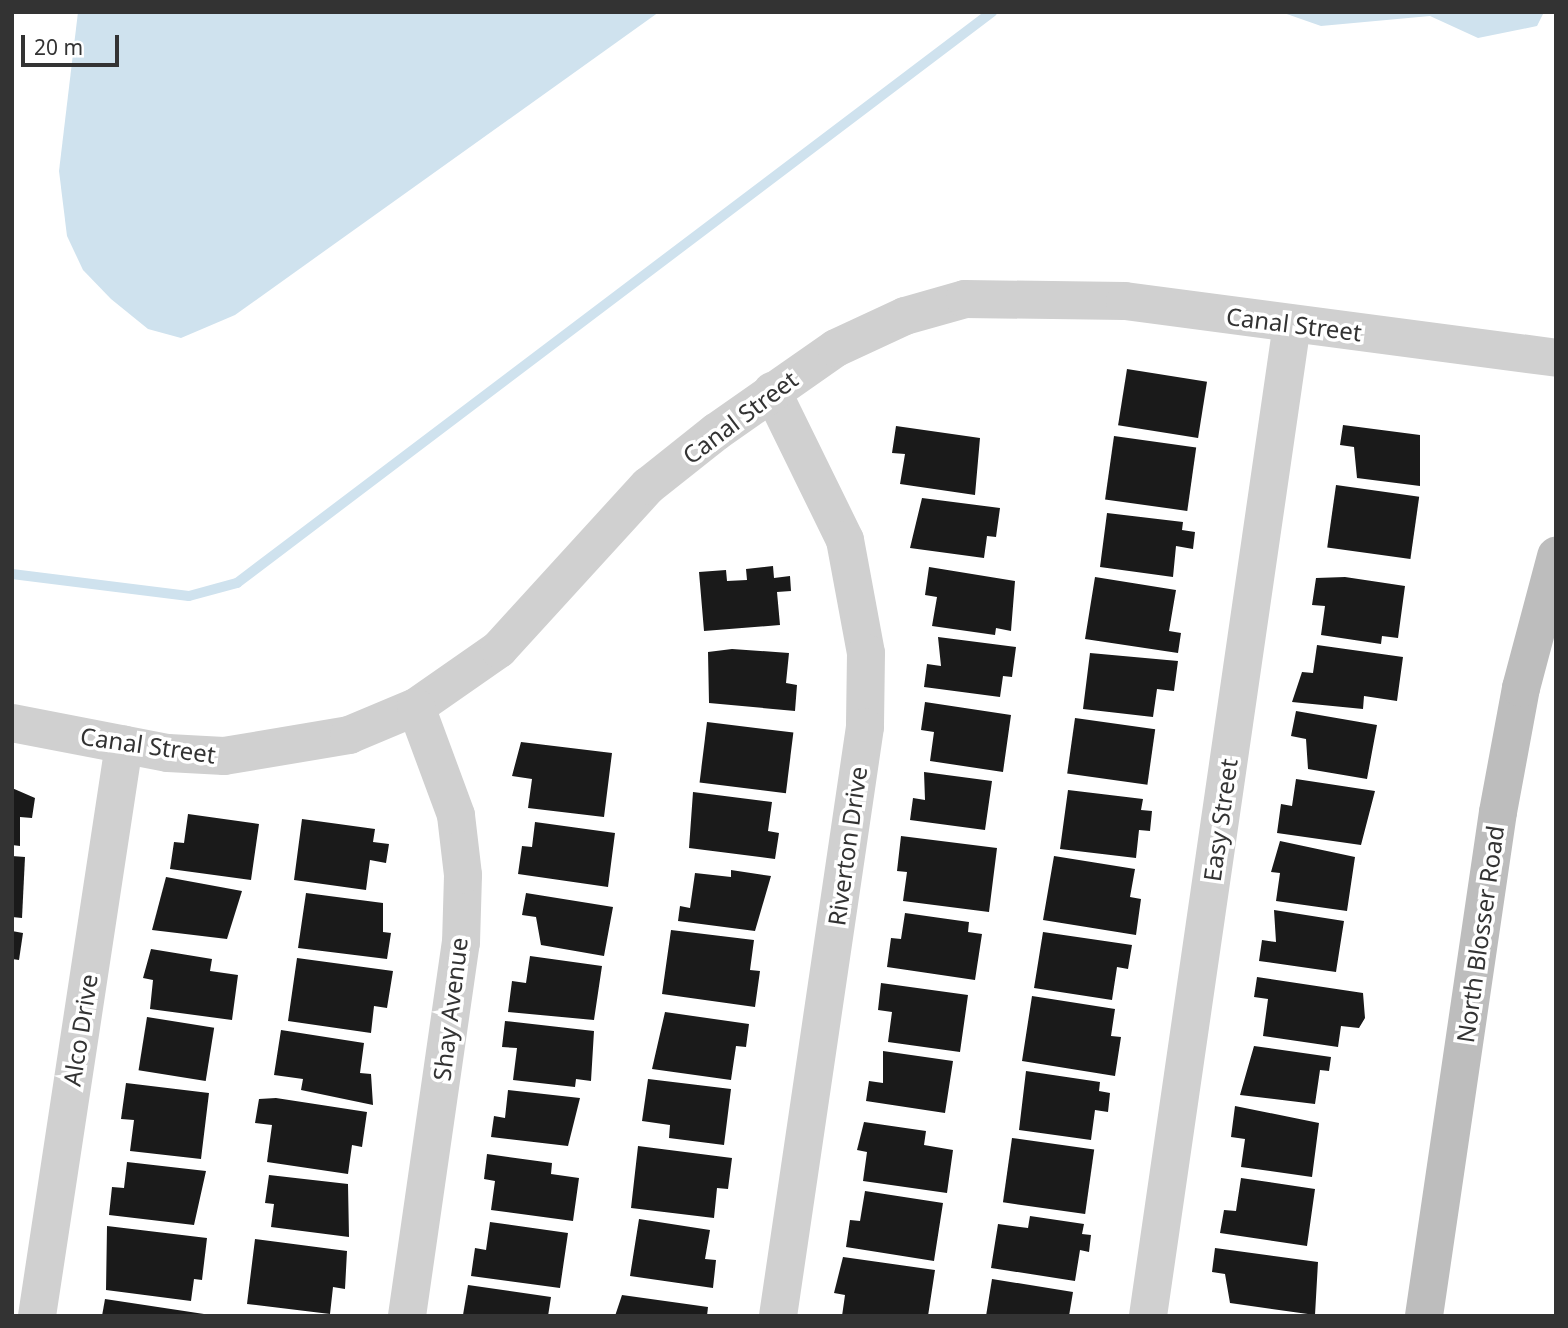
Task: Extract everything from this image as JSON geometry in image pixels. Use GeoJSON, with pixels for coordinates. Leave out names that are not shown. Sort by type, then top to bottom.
{"type":"FeatureCollection","features":[{"type":"Feature","properties":{"kind":"street","name":"Canal Street"},"geometry":{"type":"LineString","coordinates":[[12,723],[124,745],[224,756],[291,749],[349,735],[415,707],[499,649],[649,486],[772,391],[836,348],[905,316],[965,299],[1125,302],[1556,358]]}},
{"type":"Feature","properties":{"kind":"street","name":"Easy Street"},"geometry":{"type":"LineString","coordinates":[[1148,1316],[1292,324]]}},
{"type":"Feature","properties":{"kind":"street","name":"Riverton Drive"},"geometry":{"type":"LineString","coordinates":[[772,391],[845,540],[866,653],[865,727],[778,1316]]}},
{"type":"Feature","properties":{"kind":"street","name":"North Blosser Road"},"geometry":{"type":"LineString","coordinates":[[1424,1316],[1498,812],[1521,688],[1556,556]]}},
{"type":"Feature","properties":{"kind":"street","name":"Shay Avenue"},"geometry":{"type":"LineString","coordinates":[[407,1316],[461,943],[463,875],[456,815],[415,707]]}},
{"type":"Feature","properties":{"kind":"street","name":"Alco Drive"},"geometry":{"type":"LineString","coordinates":[[37,1316],[124,745]]}},
{"type":"Feature","properties":{"kind":"water"},"geometry":{"type":"Polygon","coordinates":[[[78,12],[659,12],[235,315],[181,338],[148,329],[111,299],[83,270],[67,236],[59,171],[78,12]]]}},
{"type":"Feature","properties":{"kind":"water"},"geometry":{"type":"Polygon","coordinates":[[[1281,12],[1544,12],[1537,26],[1478,38],[1430,16],[1321,26],[1281,12]]]}},
{"type":"Feature","properties":{"kind":"building"},"geometry":{"type":"Polygon","coordinates":[[[1127,369],[1207,382],[1198,438],[1118,425],[1127,369]]]}},
{"type":"Feature","properties":{"kind":"building"},"geometry":{"type":"Polygon","coordinates":[[[1343,425],[1420,435],[1420,486],[1357,478],[1354,447],[1340,445],[1343,425]]]}},
{"type":"Feature","properties":{"kind":"building"},"geometry":{"type":"Polygon","coordinates":[[[896,426],[980,438],[975,495],[900,484],[905,454],[892,453],[896,426]]]}},
{"type":"Feature","properties":{"kind":"building"},"geometry":{"type":"Polygon","coordinates":[[[1114,436],[1196,448],[1187,511],[1105,499],[1114,436]]]}},
{"type":"Feature","properties":{"kind":"building"},"geometry":{"type":"Polygon","coordinates":[[[1336,485],[1419,497],[1410,559],[1327,547],[1336,485]]]}},
{"type":"Feature","properties":{"kind":"building"},"geometry":{"type":"Polygon","coordinates":[[[922,498],[1000,508],[996,537],[987,536],[984,558],[910,548],[922,498]]]}},
{"type":"Feature","properties":{"kind":"building"},"geometry":{"type":"Polygon","coordinates":[[[1107,513],[1183,522],[1182,530],[1195,532],[1193,549],[1176,546],[1173,577],[1100,567],[1107,513]]]}},
{"type":"Feature","properties":{"kind":"building"},"geometry":{"type":"Polygon","coordinates":[[[773,566],[774,578],[790,576],[791,591],[777,592],[780,625],[704,631],[699,572],[726,570],[727,581],[747,580],[746,569],[773,566]]]}},
{"type":"Feature","properties":{"kind":"building"},"geometry":{"type":"Polygon","coordinates":[[[929,567],[1015,581],[1011,631],[996,628],[995,635],[932,626],[937,597],[925,595],[929,567]]]}},
{"type":"Feature","properties":{"kind":"building"},"geometry":{"type":"Polygon","coordinates":[[[1095,577],[1176,590],[1169,631],[1181,633],[1178,653],[1085,639],[1095,577]]]}},
{"type":"Feature","properties":{"kind":"building"},"geometry":{"type":"Polygon","coordinates":[[[1345,577],[1405,586],[1398,638],[1382,636],[1381,644],[1321,635],[1325,606],[1312,605],[1316,578],[1345,577]]]}},
{"type":"Feature","properties":{"kind":"building"},"geometry":{"type":"Polygon","coordinates":[[[938,637],[1016,647],[1012,677],[1003,676],[1000,697],[924,687],[927,664],[941,666],[938,637]]]}},
{"type":"Feature","properties":{"kind":"building"},"geometry":{"type":"Polygon","coordinates":[[[1317,645],[1403,657],[1397,701],[1364,696],[1363,709],[1292,702],[1302,672],[1313,673],[1317,645]]]}},
{"type":"Feature","properties":{"kind":"building"},"geometry":{"type":"Polygon","coordinates":[[[732,649],[789,653],[786,683],[797,685],[795,711],[709,703],[708,652],[732,649]]]}},
{"type":"Feature","properties":{"kind":"building"},"geometry":{"type":"Polygon","coordinates":[[[1090,653],[1178,661],[1174,691],[1157,689],[1153,717],[1083,709],[1090,653]]]}},
{"type":"Feature","properties":{"kind":"building"},"geometry":{"type":"Polygon","coordinates":[[[925,702],[1011,715],[1003,772],[930,761],[934,732],[921,730],[925,702]]]}},
{"type":"Feature","properties":{"kind":"building"},"geometry":{"type":"Polygon","coordinates":[[[1296,711],[1377,725],[1367,779],[1308,769],[1306,739],[1291,736],[1296,711]]]}},
{"type":"Feature","properties":{"kind":"building"},"geometry":{"type":"Polygon","coordinates":[[[1075,718],[1155,729],[1147,785],[1067,773],[1075,718]]]}},
{"type":"Feature","properties":{"kind":"building"},"geometry":{"type":"Polygon","coordinates":[[[707,722],[793,733],[786,793],[700,783],[707,722]]]}},
{"type":"Feature","properties":{"kind":"building"},"geometry":{"type":"Polygon","coordinates":[[[521,742],[612,753],[604,817],[528,808],[532,779],[512,776],[521,742]]]}},
{"type":"Feature","properties":{"kind":"building"},"geometry":{"type":"Polygon","coordinates":[[[924,772],[992,781],[985,830],[910,820],[913,798],[925,800],[924,772]]]}},
{"type":"Feature","properties":{"kind":"building"},"geometry":{"type":"Polygon","coordinates":[[[1296,779],[1375,791],[1361,845],[1277,833],[1281,804],[1292,806],[1296,779]]]}},
{"type":"Feature","properties":{"kind":"building"},"geometry":{"type":"Polygon","coordinates":[[[12,788],[35,798],[32,818],[20,817],[20,846],[12,845],[12,788]]]}},
{"type":"Feature","properties":{"kind":"building"},"geometry":{"type":"Polygon","coordinates":[[[1068,790],[1143,799],[1141,810],[1152,811],[1150,831],[1139,830],[1136,858],[1060,849],[1068,790]]]}},
{"type":"Feature","properties":{"kind":"building"},"geometry":{"type":"Polygon","coordinates":[[[693,792],[772,802],[768,831],[779,833],[775,859],[689,848],[693,792]]]}},
{"type":"Feature","properties":{"kind":"building"},"geometry":{"type":"Polygon","coordinates":[[[188,814],[259,824],[251,880],[170,869],[174,842],[184,843],[188,814]]]}},
{"type":"Feature","properties":{"kind":"building"},"geometry":{"type":"Polygon","coordinates":[[[302,819],[375,829],[373,842],[389,844],[386,863],[370,860],[366,890],[294,880],[302,819]]]}},
{"type":"Feature","properties":{"kind":"building"},"geometry":{"type":"Polygon","coordinates":[[[535,822],[615,833],[608,887],[518,874],[522,846],[532,847],[535,822]]]}},
{"type":"Feature","properties":{"kind":"building"},"geometry":{"type":"Polygon","coordinates":[[[901,836],[997,848],[989,912],[903,901],[907,872],[897,871],[901,836]]]}},
{"type":"Feature","properties":{"kind":"building"},"geometry":{"type":"Polygon","coordinates":[[[1280,841],[1355,857],[1347,911],[1276,901],[1280,873],[1271,872],[1280,841]]]}},
{"type":"Feature","properties":{"kind":"building"},"geometry":{"type":"Polygon","coordinates":[[[12,856],[25,857],[22,918],[12,917],[12,856]]]}},
{"type":"Feature","properties":{"kind":"building"},"geometry":{"type":"Polygon","coordinates":[[[1054,856],[1135,869],[1130,897],[1141,899],[1136,935],[1043,920],[1054,856]]]}},
{"type":"Feature","properties":{"kind":"building"},"geometry":{"type":"Polygon","coordinates":[[[731,870],[771,876],[755,931],[678,921],[680,906],[690,908],[695,873],[731,877],[731,870]]]}},
{"type":"Feature","properties":{"kind":"building"},"geometry":{"type":"Polygon","coordinates":[[[166,877],[242,891],[227,939],[152,930],[166,877]]]}},
{"type":"Feature","properties":{"kind":"building"},"geometry":{"type":"Polygon","coordinates":[[[306,893],[383,903],[383,932],[391,933],[387,959],[298,948],[306,893]]]}},
{"type":"Feature","properties":{"kind":"building"},"geometry":{"type":"Polygon","coordinates":[[[526,893],[613,907],[604,956],[541,945],[536,917],[522,915],[526,893]]]}},
{"type":"Feature","properties":{"kind":"building"},"geometry":{"type":"Polygon","coordinates":[[[1274,910],[1344,921],[1336,972],[1259,961],[1262,940],[1276,942],[1274,910]]]}},
{"type":"Feature","properties":{"kind":"building"},"geometry":{"type":"Polygon","coordinates":[[[905,913],[969,922],[968,932],[982,934],[975,980],[887,967],[891,938],[901,939],[905,913]]]}},
{"type":"Feature","properties":{"kind":"building"},"geometry":{"type":"Polygon","coordinates":[[[671,930],[754,940],[750,970],[760,971],[755,1007],[662,994],[671,930]]]}},
{"type":"Feature","properties":{"kind":"building"},"geometry":{"type":"Polygon","coordinates":[[[12,931],[23,933],[19,960],[12,959],[12,931]]]}},
{"type":"Feature","properties":{"kind":"building"},"geometry":{"type":"Polygon","coordinates":[[[1043,932],[1132,945],[1128,969],[1117,967],[1112,1000],[1034,988],[1043,932]]]}},
{"type":"Feature","properties":{"kind":"building"},"geometry":{"type":"Polygon","coordinates":[[[151,949],[212,959],[210,971],[238,975],[232,1020],[150,1009],[153,980],[143,978],[151,949]]]}},
{"type":"Feature","properties":{"kind":"building"},"geometry":{"type":"Polygon","coordinates":[[[530,956],[602,966],[594,1020],[508,1012],[512,981],[526,983],[530,956]]]}},
{"type":"Feature","properties":{"kind":"building"},"geometry":{"type":"Polygon","coordinates":[[[297,958],[393,971],[387,1008],[374,1006],[371,1033],[288,1021],[297,958]]]}},
{"type":"Feature","properties":{"kind":"building"},"geometry":{"type":"Polygon","coordinates":[[[1257,977],[1363,993],[1365,1018],[1359,1028],[1341,1026],[1338,1047],[1263,1036],[1268,999],[1254,997],[1257,977]]]}},
{"type":"Feature","properties":{"kind":"building"},"geometry":{"type":"Polygon","coordinates":[[[881,983],[968,995],[960,1052],[888,1042],[892,1012],[878,1010],[881,983]]]}},
{"type":"Feature","properties":{"kind":"building"},"geometry":{"type":"Polygon","coordinates":[[[1032,996],[1115,1009],[1111,1036],[1121,1037],[1115,1076],[1022,1061],[1032,996]]]}},
{"type":"Feature","properties":{"kind":"building"},"geometry":{"type":"Polygon","coordinates":[[[665,1012],[749,1024],[746,1047],[736,1046],[731,1080],[652,1069],[665,1012]]]}},
{"type":"Feature","properties":{"kind":"building"},"geometry":{"type":"Polygon","coordinates":[[[147,1017],[214,1028],[206,1081],[139,1070],[147,1017]]]}},
{"type":"Feature","properties":{"kind":"building"},"geometry":{"type":"Polygon","coordinates":[[[505,1021],[594,1031],[591,1081],[576,1079],[575,1087],[513,1080],[517,1048],[502,1047],[505,1021]]]}},
{"type":"Feature","properties":{"kind":"building"},"geometry":{"type":"Polygon","coordinates":[[[281,1030],[364,1043],[360,1073],[371,1074],[373,1105],[301,1090],[303,1079],[274,1075],[281,1030]]]}},
{"type":"Feature","properties":{"kind":"building"},"geometry":{"type":"Polygon","coordinates":[[[1254,1046],[1331,1057],[1329,1071],[1320,1070],[1315,1104],[1240,1095],[1254,1046]]]}},
{"type":"Feature","properties":{"kind":"building"},"geometry":{"type":"Polygon","coordinates":[[[883,1051],[953,1061],[945,1113],[866,1101],[869,1081],[883,1083],[883,1051]]]}},
{"type":"Feature","properties":{"kind":"building"},"geometry":{"type":"Polygon","coordinates":[[[1026,1071],[1100,1082],[1099,1091],[1110,1093],[1108,1112],[1095,1110],[1091,1140],[1019,1130],[1026,1071]]]}},
{"type":"Feature","properties":{"kind":"building"},"geometry":{"type":"Polygon","coordinates":[[[648,1079],[731,1089],[724,1145],[669,1138],[670,1125],[642,1121],[648,1079]]]}},
{"type":"Feature","properties":{"kind":"building"},"geometry":{"type":"Polygon","coordinates":[[[126,1083],[209,1093],[201,1159],[130,1151],[134,1120],[121,1119],[126,1083]]]}},
{"type":"Feature","properties":{"kind":"building"},"geometry":{"type":"Polygon","coordinates":[[[508,1090],[580,1098],[568,1146],[491,1137],[494,1116],[505,1118],[508,1090]]]}},
{"type":"Feature","properties":{"kind":"building"},"geometry":{"type":"Polygon","coordinates":[[[276,1098],[367,1112],[362,1147],[352,1145],[348,1174],[267,1162],[272,1125],[255,1123],[259,1099],[276,1098]]]}},
{"type":"Feature","properties":{"kind":"building"},"geometry":{"type":"Polygon","coordinates":[[[1235,1106],[1319,1123],[1312,1177],[1241,1167],[1245,1139],[1231,1137],[1235,1106]]]}},
{"type":"Feature","properties":{"kind":"building"},"geometry":{"type":"Polygon","coordinates":[[[864,1122],[926,1131],[924,1145],[953,1150],[947,1193],[863,1181],[867,1152],[857,1150],[864,1122]]]}},
{"type":"Feature","properties":{"kind":"building"},"geometry":{"type":"Polygon","coordinates":[[[1012,1138],[1094,1150],[1085,1214],[1003,1202],[1012,1138]]]}},
{"type":"Feature","properties":{"kind":"building"},"geometry":{"type":"Polygon","coordinates":[[[638,1146],[732,1158],[728,1189],[717,1188],[714,1218],[631,1208],[638,1146]]]}},
{"type":"Feature","properties":{"kind":"building"},"geometry":{"type":"Polygon","coordinates":[[[487,1154],[552,1163],[551,1174],[579,1178],[573,1221],[491,1210],[495,1181],[484,1179],[487,1154]]]}},
{"type":"Feature","properties":{"kind":"building"},"geometry":{"type":"Polygon","coordinates":[[[127,1162],[206,1171],[194,1225],[109,1215],[112,1187],[124,1188],[127,1162]]]}},
{"type":"Feature","properties":{"kind":"building"},"geometry":{"type":"Polygon","coordinates":[[[269,1175],[348,1184],[349,1237],[271,1227],[274,1204],[265,1203],[269,1175]]]}},
{"type":"Feature","properties":{"kind":"building"},"geometry":{"type":"Polygon","coordinates":[[[1241,1178],[1315,1189],[1307,1246],[1220,1233],[1224,1210],[1236,1211],[1241,1178]]]}},
{"type":"Feature","properties":{"kind":"building"},"geometry":{"type":"Polygon","coordinates":[[[865,1191],[943,1203],[934,1261],[846,1247],[850,1220],[860,1221],[865,1191]]]}},
{"type":"Feature","properties":{"kind":"building"},"geometry":{"type":"Polygon","coordinates":[[[1030,1216],[1084,1224],[1082,1234],[1091,1235],[1089,1252],[1080,1250],[1075,1281],[991,1268],[998,1224],[1028,1228],[1030,1216]]]}},
{"type":"Feature","properties":{"kind":"building"},"geometry":{"type":"Polygon","coordinates":[[[639,1219],[710,1230],[705,1259],[716,1260],[713,1288],[630,1276],[639,1219]]]}},
{"type":"Feature","properties":{"kind":"building"},"geometry":{"type":"Polygon","coordinates":[[[490,1222],[568,1233],[560,1288],[471,1276],[475,1248],[486,1250],[490,1222]]]}},
{"type":"Feature","properties":{"kind":"building"},"geometry":{"type":"Polygon","coordinates":[[[107,1226],[207,1238],[202,1280],[194,1279],[191,1301],[106,1290],[107,1226]]]}},
{"type":"Feature","properties":{"kind":"building"},"geometry":{"type":"Polygon","coordinates":[[[255,1239],[347,1251],[345,1289],[333,1287],[330,1314],[247,1304],[255,1239]]]}},
{"type":"Feature","properties":{"kind":"building"},"geometry":{"type":"Polygon","coordinates":[[[1215,1248],[1318,1262],[1315,1315],[1230,1303],[1225,1274],[1212,1272],[1215,1248]]]}},
{"type":"Feature","properties":{"kind":"building"},"geometry":{"type":"Polygon","coordinates":[[[843,1257],[935,1270],[928,1316],[842,1316],[845,1295],[834,1293],[843,1257]]]}},
{"type":"Feature","properties":{"kind":"building"},"geometry":{"type":"Polygon","coordinates":[[[992,1279],[1073,1292],[1069,1316],[986,1316],[992,1279]]]}},
{"type":"Feature","properties":{"kind":"building"},"geometry":{"type":"Polygon","coordinates":[[[468,1285],[551,1297],[548,1316],[463,1315],[468,1285]]]}},
{"type":"Feature","properties":{"kind":"building"},"geometry":{"type":"Polygon","coordinates":[[[622,1295],[708,1307],[707,1316],[615,1316],[622,1295]]]}},
{"type":"Feature","properties":{"kind":"building"},"geometry":{"type":"Polygon","coordinates":[[[105,1299],[204,1314],[204,1316],[102,1316],[105,1299]]]}},
{"type":"Feature","properties":{"kind":"waterway"},"geometry":{"type":"LineString","coordinates":[[12,574],[189,596],[237,583],[992,12]]}}]}
